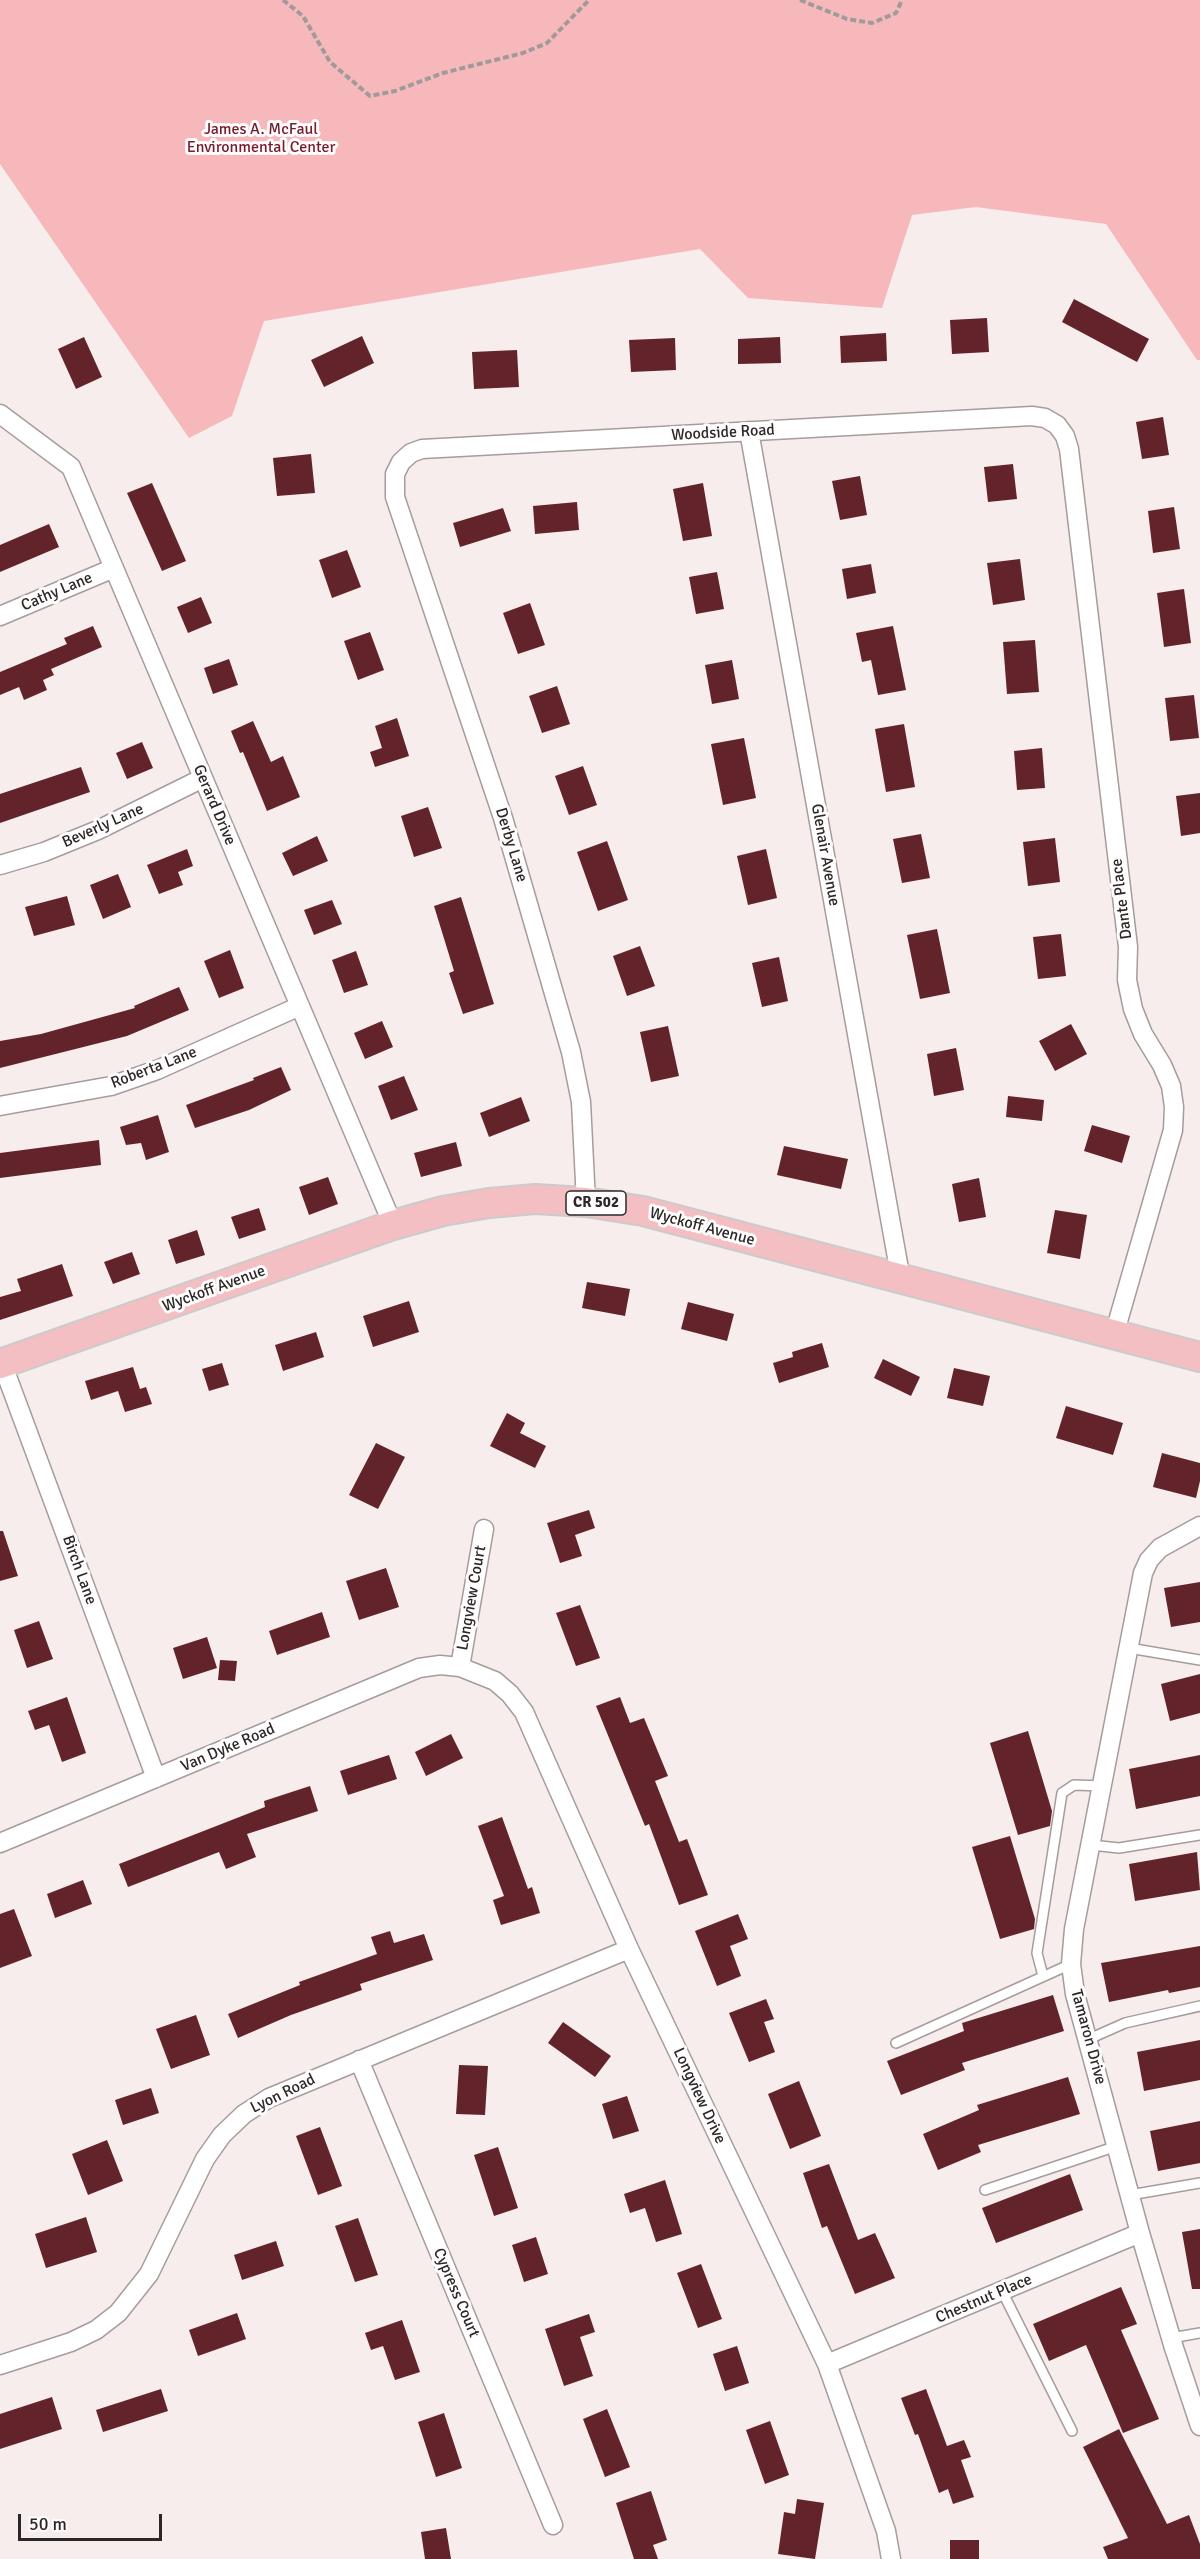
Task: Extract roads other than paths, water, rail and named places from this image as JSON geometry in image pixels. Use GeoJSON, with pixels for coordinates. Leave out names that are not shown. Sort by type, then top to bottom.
{"type":"FeatureCollection","features":[{"type":"Feature","properties":{"kind":"main road","name":"Wyckoff Avenue"},"geometry":{"type":"LineString","coordinates":[[1,1363],[393,1225],[443,1211],[489,1203],[535,1199],[586,1202],[643,1211],[1200,1357]]}},
{"type":"Feature","properties":{"kind":"street","name":"Gerard Drive"},"geometry":{"type":"LineString","coordinates":[[0,414],[71,467],[393,1225]]}},
{"type":"Feature","properties":{"kind":"street","name":"Woodside Road"},"geometry":{"type":"LineString","coordinates":[[395,497],[395,474],[401,462],[411,453],[422,449],[1032,416],[1045,418],[1057,425],[1065,436],[1069,449]]}},
{"type":"Feature","properties":{"kind":"street","name":"Glenair Avenue"},"geometry":{"type":"LineString","coordinates":[[749,431],[901,1280]]}},
{"type":"Feature","properties":{"kind":"street","name":"Dante Place"},"geometry":{"type":"LineString","coordinates":[[1069,449],[1128,946],[1127,980],[1133,1009],[1143,1034],[1162,1065],[1171,1086],[1174,1107],[1173,1130],[1114,1335]]}},
{"type":"Feature","properties":{"kind":"street","name":"Derby Lane"},"geometry":{"type":"LineString","coordinates":[[395,497],[500,807],[568,1041],[581,1102],[586,1202]]}},
{"type":"Feature","properties":{"kind":"street","name":"Cathy Lane"},"geometry":{"type":"LineString","coordinates":[[0,616],[114,568]]}},
{"type":"Feature","properties":{"kind":"street","name":"Beverly Lane"},"geometry":{"type":"LineString","coordinates":[[0,865],[44,852],[98,830],[203,778]]}},
{"type":"Feature","properties":{"kind":"street","name":"Roberta Lane"},"geometry":{"type":"LineString","coordinates":[[0,1106],[111,1086],[157,1070],[300,1006]]}},
{"type":"Feature","properties":{"kind":"street","name":"Birch Lane"},"geometry":{"type":"LineString","coordinates":[[1,1363],[156,1778]]}},
{"type":"Feature","properties":{"kind":"street","name":"Tamaron Drive"},"geometry":{"type":"LineString","coordinates":[[1200,1526],[1160,1548],[1149,1560],[1143,1573],[1074,1929],[1071,1964],[1075,1994],[1140,2233],[1200,2426]]}},
{"type":"Feature","properties":{"kind":"street","name":"Longview Court"},"geometry":{"type":"LineString","coordinates":[[460,1667],[484,1529]]}},
{"type":"Feature","properties":{"kind":"street","name":"Van Dyke Road"},"geometry":{"type":"LineString","coordinates":[[0,1843],[419,1668],[440,1665],[460,1667]]}},
{"type":"Feature","properties":{"kind":"street","name":"Longview Drive"},"geometry":{"type":"LineString","coordinates":[[460,1667],[495,1681],[510,1694],[524,1712],[629,1949],[827,2364],[886,2531],[891,2559]]}},
{"type":"Feature","properties":{"kind":"street","name":"Lyon Road"},"geometry":{"type":"LineString","coordinates":[[0,2365],[71,2342],[96,2330],[118,2313],[149,2274],[205,2159],[222,2135],[244,2114],[269,2098],[629,1949]]}},
{"type":"Feature","properties":{"kind":"street","name":"Cypress Court"},"geometry":{"type":"LineString","coordinates":[[358,2060],[554,2525]]}},
{"type":"Feature","properties":{"kind":"street","name":"Chestnut Place"},"geometry":{"type":"LineString","coordinates":[[827,2364],[1140,2233]]}},
{"type":"Feature","properties":{"kind":"lane"},"geometry":{"type":"LineString","coordinates":[[1129,1648],[1200,1660]]}},
{"type":"Feature","properties":{"kind":"lane"},"geometry":{"type":"LineString","coordinates":[[1043,1976],[1037,1953],[1062,1793],[1074,1785],[1103,1786]]}},
{"type":"Feature","properties":{"kind":"lane"},"geometry":{"type":"LineString","coordinates":[[1091,1845],[1119,1848],[1200,1835]]}},
{"type":"Feature","properties":{"kind":"lane"},"geometry":{"type":"LineString","coordinates":[[896,2043],[1071,1964]]}},
{"type":"Feature","properties":{"kind":"lane"},"geometry":{"type":"LineString","coordinates":[[1089,2040],[1125,2023],[1200,2006]]}},
{"type":"Feature","properties":{"kind":"lane"},"geometry":{"type":"LineString","coordinates":[[984,2190],[1117,2146]]}},
{"type":"Feature","properties":{"kind":"lane"},"geometry":{"type":"LineString","coordinates":[[1130,2196],[1200,2183]]}},
{"type":"Feature","properties":{"kind":"lane"},"geometry":{"type":"LineString","coordinates":[[1002,2291],[1072,2431]]}},
{"type":"Feature","properties":{"kind":"lane"},"geometry":{"type":"LineString","coordinates":[[1171,2338],[1200,2332]]}},
{"type":"Feature","properties":{"kind":"park label","name":"James A. McFaul Environmental Center"},"geometry":{"type":"Point","coordinates":[261,139]}}]}
